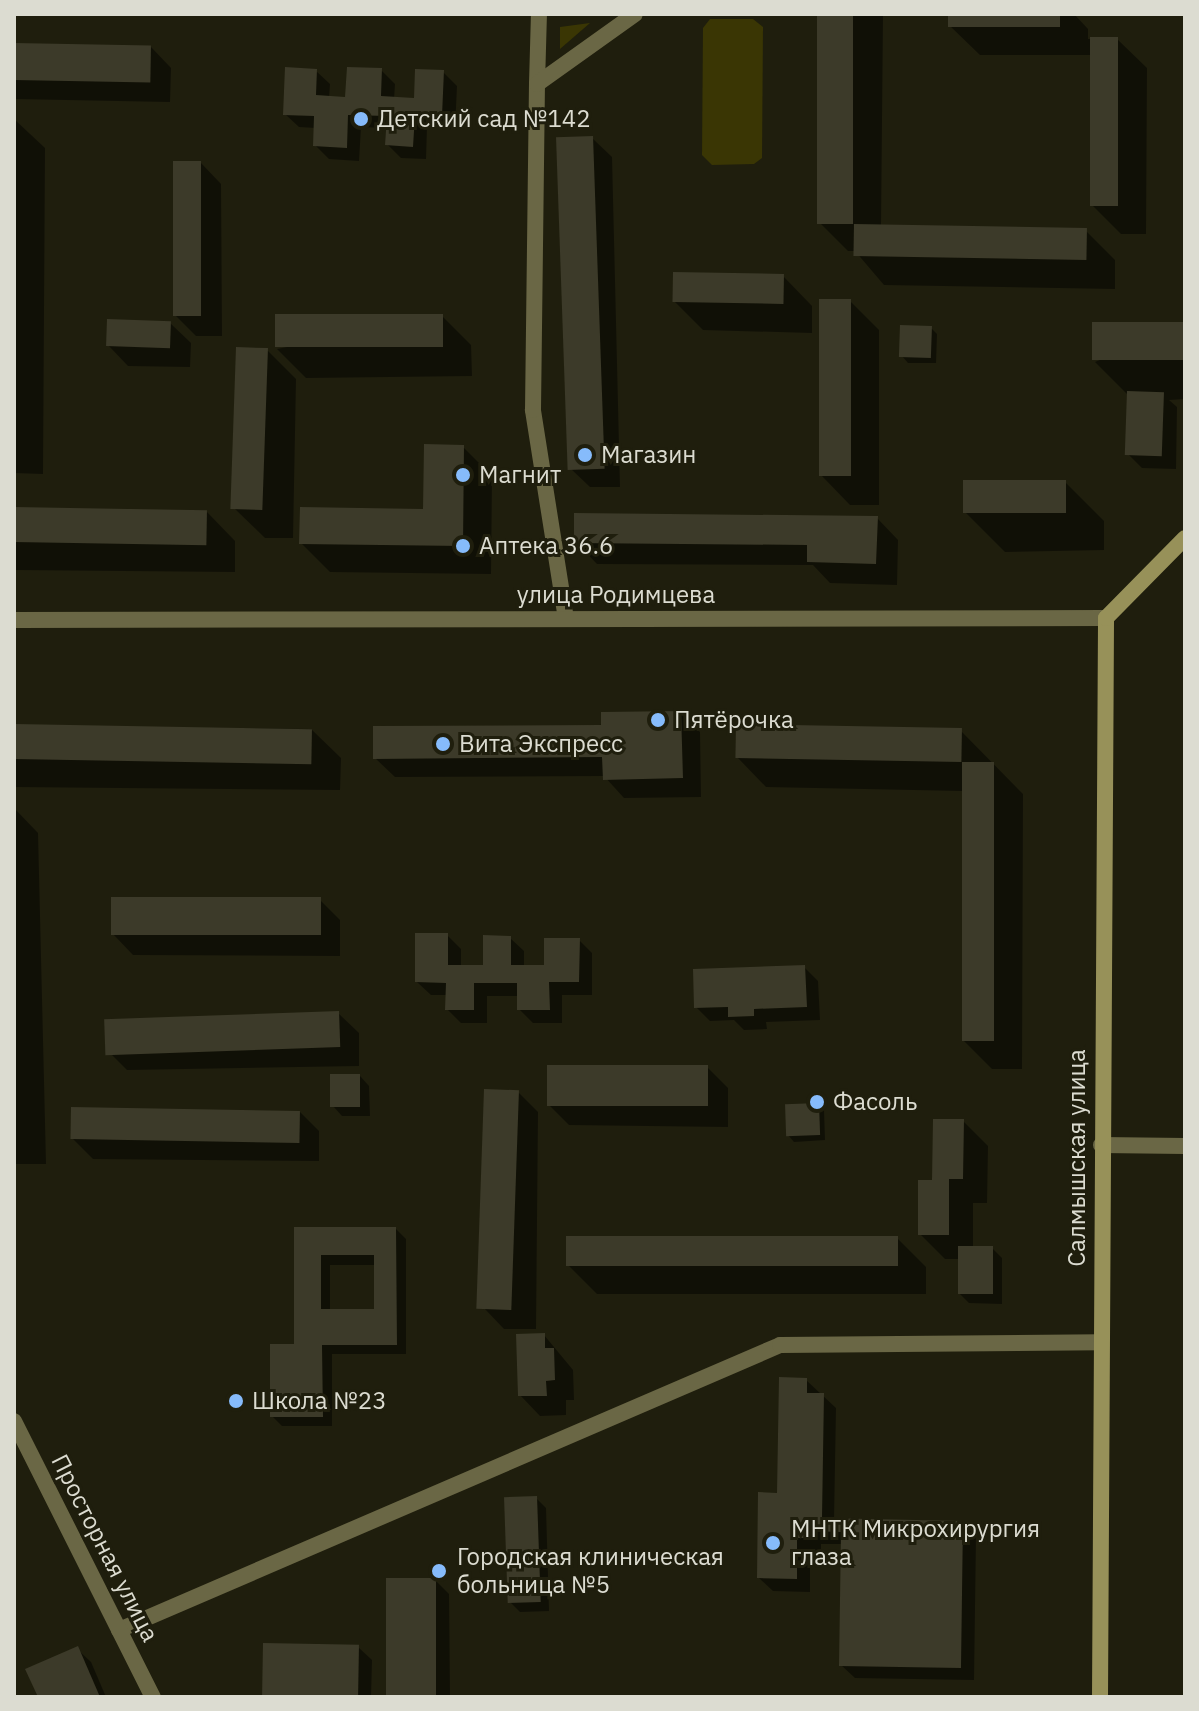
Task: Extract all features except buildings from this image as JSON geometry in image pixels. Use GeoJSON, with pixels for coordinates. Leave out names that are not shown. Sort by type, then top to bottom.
{"type":"FeatureCollection","features":[{"type":"Feature","properties":{"kind":"main road"},"geometry":{"type":"LineString","coordinates":[[1106,618],[1185,538]]}},
{"type":"Feature","properties":{"kind":"main road","name":"Салмышская улица"},"geometry":{"type":"LineString","coordinates":[[1100,1697],[1106,618]]}},
{"type":"Feature","properties":{"kind":"street"},"geometry":{"type":"LineString","coordinates":[[539,14],[533,410],[566,619]]}},
{"type":"Feature","properties":{"kind":"street"},"geometry":{"type":"LineString","coordinates":[[537,84],[635,14]]}},
{"type":"Feature","properties":{"kind":"street","name":"улица Родимцева"},"geometry":{"type":"LineString","coordinates":[[14,620],[1106,618]]}},
{"type":"Feature","properties":{"kind":"street"},"geometry":{"type":"LineString","coordinates":[[1101,1145],[1185,1146]]}},
{"type":"Feature","properties":{"kind":"street"},"geometry":{"type":"LineString","coordinates":[[119,1630],[780,1345],[1100,1342]]}},
{"type":"Feature","properties":{"kind":"street","name":"Просторная улица"},"geometry":{"type":"LineString","coordinates":[[14,1421],[153,1697]]}},
{"type":"Feature","properties":{"kind":"shaded area"},"geometry":{"type":"Polygon","coordinates":[[[710,19],[753,19],[763,27],[762,158],[754,164],[712,165],[702,155],[703,28],[710,19]]]}},
{"type":"Feature","properties":{"kind":"shaded area"},"geometry":{"type":"Polygon","coordinates":[[[590,23],[560,49],[560,27],[590,23]]]}},
{"type":"Feature","properties":{"kind":"place","name":"Детский сад №142"},"geometry":{"type":"Point","coordinates":[361,119]}},
{"type":"Feature","properties":{"kind":"place","name":"Магазин"},"geometry":{"type":"Point","coordinates":[585,455]}},
{"type":"Feature","properties":{"kind":"place","name":"Магнит"},"geometry":{"type":"Point","coordinates":[463,475]}},
{"type":"Feature","properties":{"kind":"place","name":"Аптека 36.6"},"geometry":{"type":"Point","coordinates":[463,546]}},
{"type":"Feature","properties":{"kind":"place","name":"Пятёрочка"},"geometry":{"type":"Point","coordinates":[658,720]}},
{"type":"Feature","properties":{"kind":"place","name":"Вита Экспресс"},"geometry":{"type":"Point","coordinates":[443,744]}},
{"type":"Feature","properties":{"kind":"place","name":"Фасоль"},"geometry":{"type":"Point","coordinates":[817,1102]}},
{"type":"Feature","properties":{"kind":"place","name":"Школа №23"},"geometry":{"type":"Point","coordinates":[236,1401]}},
{"type":"Feature","properties":{"kind":"place","name":"МНТК Микрохирургия глаза"},"geometry":{"type":"Point","coordinates":[773,1543]}},
{"type":"Feature","properties":{"kind":"place","name":"Городская клиническая больница №5"},"geometry":{"type":"Point","coordinates":[439,1571]}}]}
